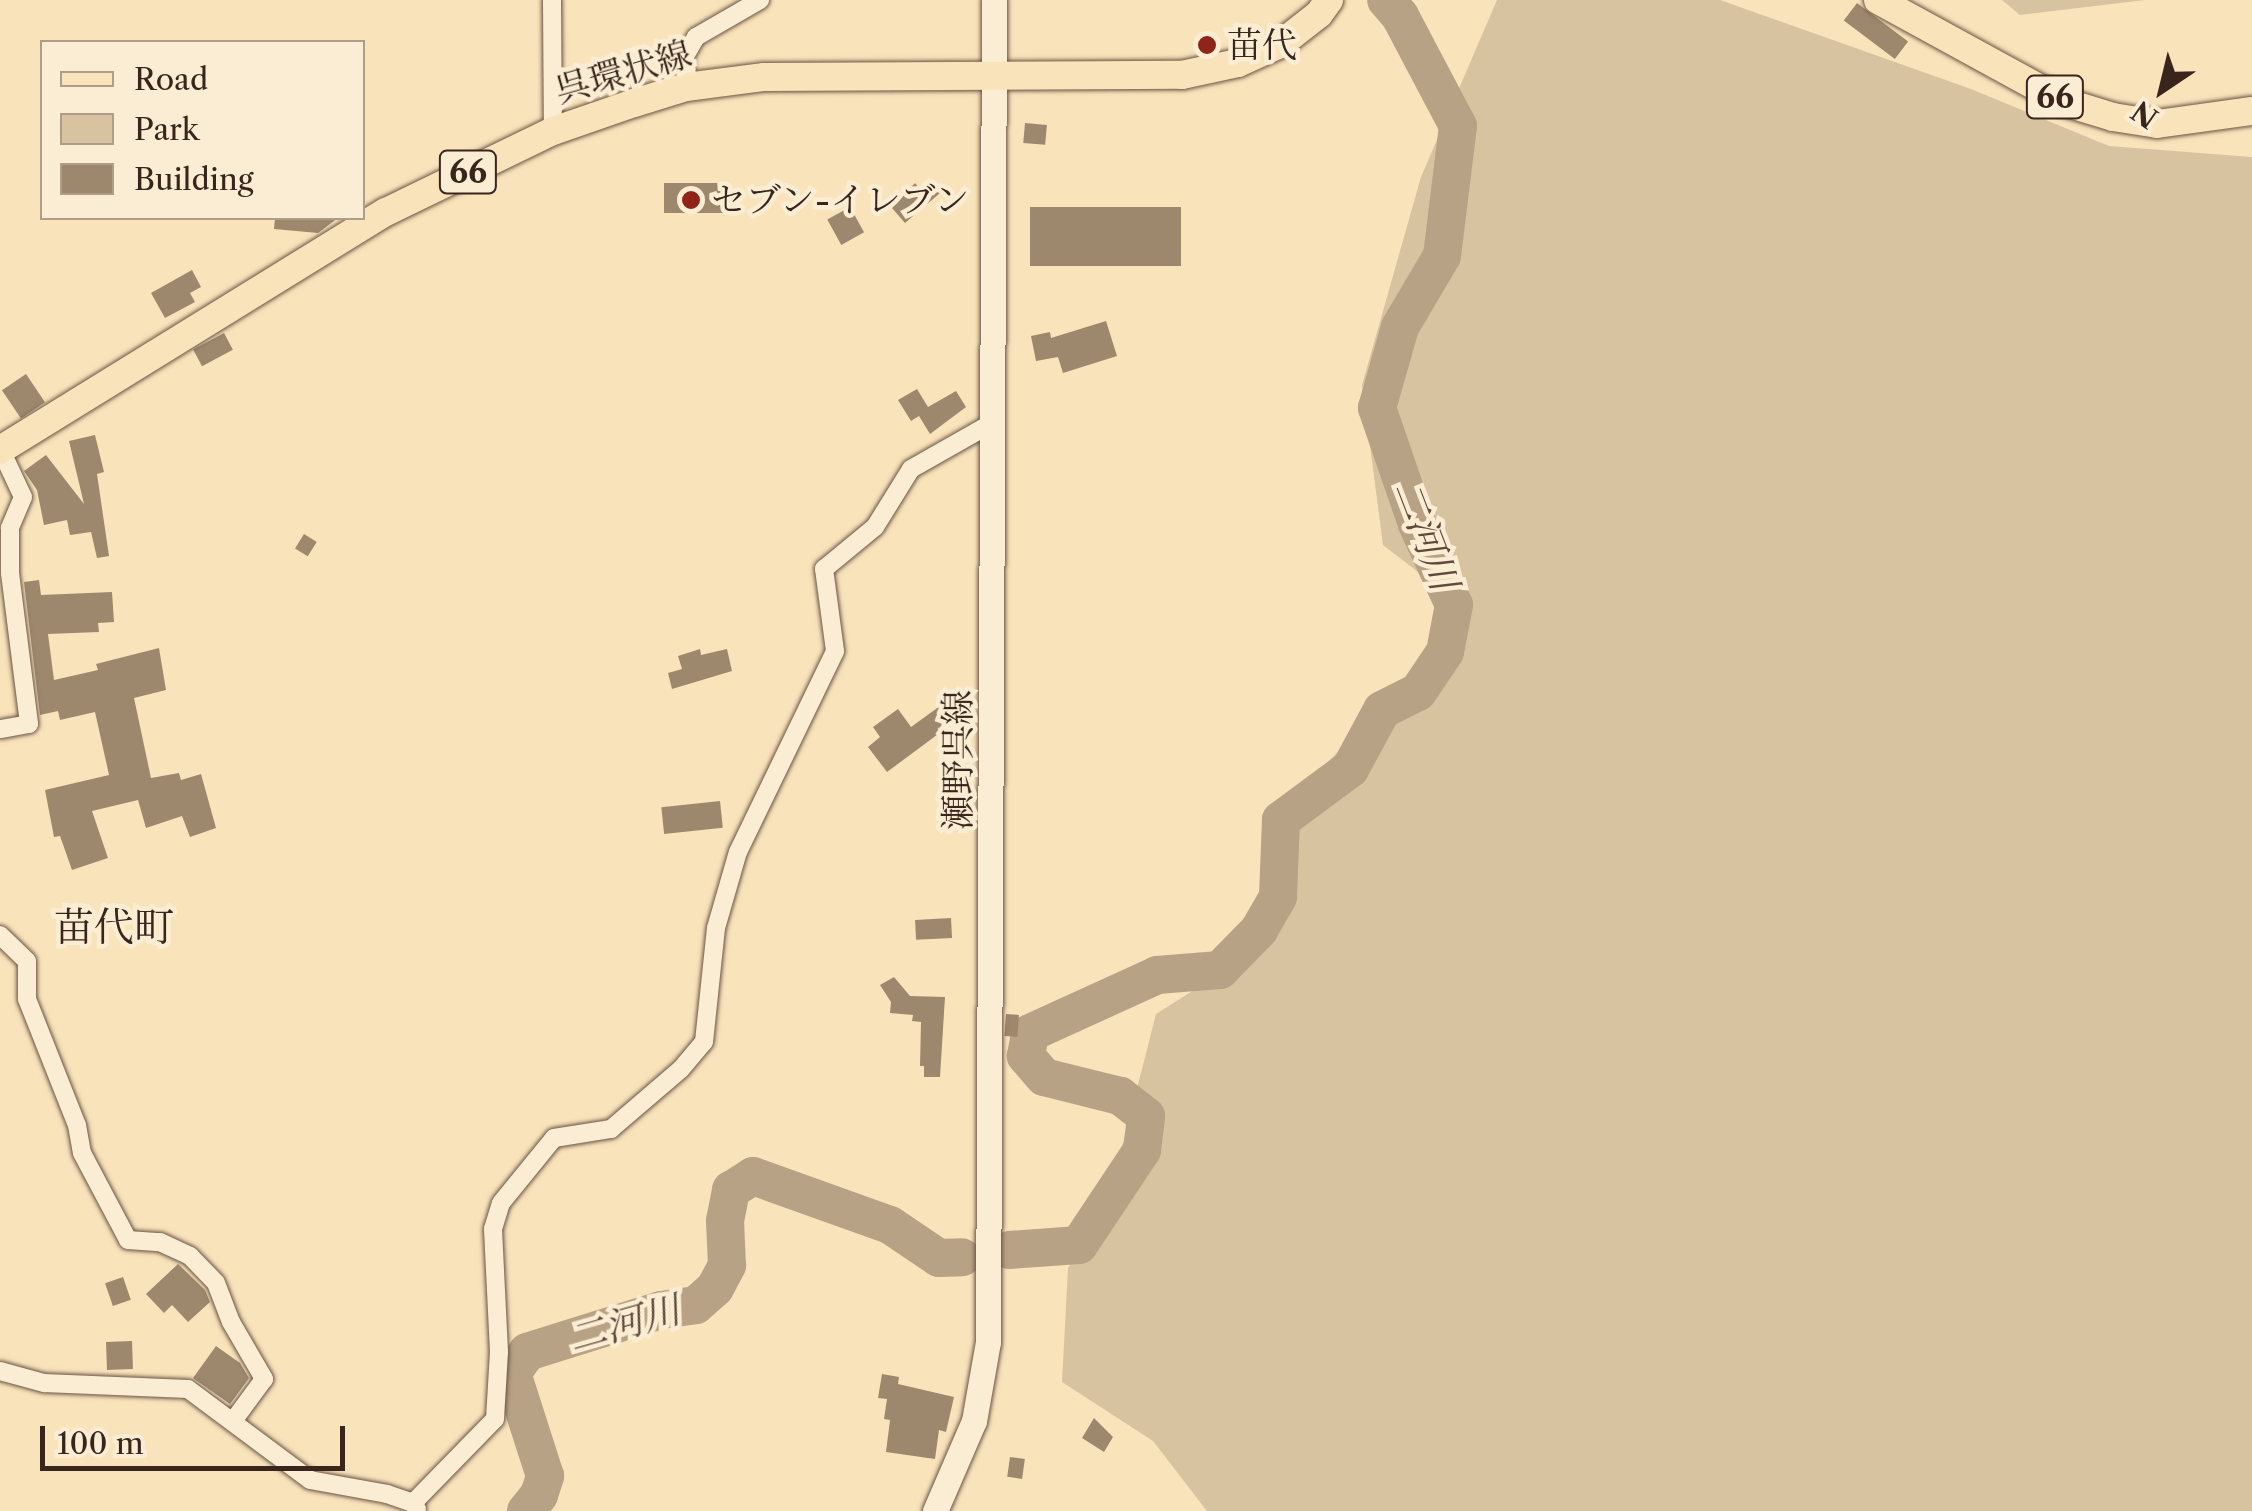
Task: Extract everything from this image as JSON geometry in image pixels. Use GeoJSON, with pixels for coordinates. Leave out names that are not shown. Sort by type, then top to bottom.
{"type":"FeatureCollection","features":[{"type":"Feature","properties":{"kind":"main road","name":"瀬野呉線"},"geometry":{"type":"LineString","coordinates":[[934,1511],[974,1421],[988,1342],[994,0]]}},
{"type":"Feature","properties":{"kind":"main road","name":"呉環状線"},"geometry":{"type":"LineString","coordinates":[[1,449],[386,212],[553,131],[686,87],[764,77],[1182,76],[1238,64],[1282,43],[1329,0]]}},
{"type":"Feature","properties":{"kind":"main road","name":"66"},"geometry":{"type":"LineString","coordinates":[[1878,0],[2064,102],[2112,117],[2157,124],[2252,111]]}},
{"type":"Feature","properties":{"kind":"street"},"geometry":{"type":"LineString","coordinates":[[552,0],[553,131]]}},
{"type":"Feature","properties":{"kind":"street"},"geometry":{"type":"LineString","coordinates":[[686,87],[685,56],[696,37],[760,0]]}},
{"type":"Feature","properties":{"kind":"street"},"geometry":{"type":"LineString","coordinates":[[0,1372],[44,1382],[188,1389],[310,1480],[415,1507],[494,1419],[500,1352],[492,1229],[501,1203],[554,1138],[610,1129],[662,1088],[704,1042],[716,928],[738,852],[835,651],[824,569],[875,526],[911,469],[992,423]]}},
{"type":"Feature","properties":{"kind":"street"},"geometry":{"type":"LineString","coordinates":[[0,729],[30,724],[10,573],[10,528],[23,497],[1,449]]}},
{"type":"Feature","properties":{"kind":"street"},"geometry":{"type":"LineString","coordinates":[[0,935],[27,962],[27,999],[77,1125],[82,1153],[128,1240],[160,1242],[190,1256],[216,1283],[231,1322],[264,1379],[233,1421]]}},
{"type":"Feature","properties":{"kind":"green space"},"geometry":{"type":"Polygon","coordinates":[[[1497,0],[1720,0],[1971,89],[2109,146],[2252,157],[2252,1511],[1207,1511],[1153,1441],[1062,1382],[1068,1268],[1106,1210],[1156,1014],[1251,954],[1274,818],[1384,704],[1429,675],[1449,596],[1383,545],[1362,385],[1421,177],[1497,0]]]}},
{"type":"Feature","properties":{"kind":"green space"},"geometry":{"type":"Polygon","coordinates":[[[2002,0],[2145,0],[2020,15],[2002,0]]]}},
{"type":"Feature","properties":{"kind":"building"},"geometry":{"type":"Polygon","coordinates":[[[1857,3],[1908,42],[1895,59],[1844,21],[1857,3]]]}},
{"type":"Feature","properties":{"kind":"building"},"geometry":{"type":"Polygon","coordinates":[[[1025,123],[1047,125],[1045,145],[1023,143],[1025,123]]]}},
{"type":"Feature","properties":{"kind":"building"},"geometry":{"type":"Polygon","coordinates":[[[929,180],[940,193],[905,223],[892,208],[915,183],[919,188],[929,180]]]}},
{"type":"Feature","properties":{"kind":"building","name":"セブン-イレブン"},"geometry":{"type":"Polygon","coordinates":[[[664,183],[725,183],[725,213],[664,213],[664,183]]]}},
{"type":"Feature","properties":{"kind":"building"},"geometry":{"type":"Polygon","coordinates":[[[850,207],[864,232],[841,245],[827,220],[850,207]]]}},
{"type":"Feature","properties":{"kind":"building"},"geometry":{"type":"Polygon","coordinates":[[[1030,207],[1181,207],[1181,266],[1030,266],[1030,207]]]}},
{"type":"Feature","properties":{"kind":"building"},"geometry":{"type":"Polygon","coordinates":[[[275,220],[335,220],[318,233],[274,229],[275,220]]]}},
{"type":"Feature","properties":{"kind":"building"},"geometry":{"type":"Polygon","coordinates":[[[192,270],[201,287],[190,293],[195,302],[165,318],[151,293],[192,270]]]}},
{"type":"Feature","properties":{"kind":"building"},"geometry":{"type":"Polygon","coordinates":[[[1106,321],[1117,356],[1063,373],[1058,357],[1036,361],[1031,336],[1050,332],[1051,338],[1106,321]]]}},
{"type":"Feature","properties":{"kind":"building"},"geometry":{"type":"Polygon","coordinates":[[[224,333],[233,350],[202,366],[193,349],[224,333]]]}},
{"type":"Feature","properties":{"kind":"building"},"geometry":{"type":"Polygon","coordinates":[[[26,374],[45,402],[21,418],[2,390],[26,374]]]}},
{"type":"Feature","properties":{"kind":"building"},"geometry":{"type":"Polygon","coordinates":[[[917,389],[928,407],[956,391],[966,407],[930,434],[919,416],[911,421],[898,400],[917,389]]]}},
{"type":"Feature","properties":{"kind":"building"},"geometry":{"type":"Polygon","coordinates":[[[95,435],[104,472],[97,474],[109,556],[97,558],[91,532],[70,535],[67,520],[44,525],[37,490],[24,471],[46,455],[84,504],[69,441],[95,435]]]}},
{"type":"Feature","properties":{"kind":"building"},"geometry":{"type":"Polygon","coordinates":[[[304,534],[317,542],[308,556],[295,548],[304,534]]]}},
{"type":"Feature","properties":{"kind":"building"},"geometry":{"type":"Polygon","coordinates":[[[39,580],[41,595],[112,592],[114,622],[98,623],[99,632],[48,634],[54,680],[98,670],[96,664],[159,648],[166,690],[134,698],[151,778],[179,773],[181,780],[201,774],[216,828],[190,837],[182,816],[146,828],[138,800],[92,811],[108,858],[72,870],[60,836],[54,837],[45,790],[109,775],[95,712],[60,720],[58,711],[40,715],[24,582],[39,580]]]}},
{"type":"Feature","properties":{"kind":"building"},"geometry":{"type":"Polygon","coordinates":[[[700,649],[701,655],[727,649],[732,671],[672,689],[668,673],[682,669],[678,656],[700,649]]]}},
{"type":"Feature","properties":{"kind":"building"},"geometry":{"type":"Polygon","coordinates":[[[940,706],[953,723],[887,772],[868,747],[880,737],[873,727],[898,709],[911,727],[940,706]]]}},
{"type":"Feature","properties":{"kind":"building"},"geometry":{"type":"Polygon","coordinates":[[[720,801],[723,828],[664,834],[661,807],[720,801]]]}},
{"type":"Feature","properties":{"kind":"building"},"geometry":{"type":"Polygon","coordinates":[[[951,918],[952,938],[916,940],[915,920],[951,918]]]}},
{"type":"Feature","properties":{"kind":"building"},"geometry":{"type":"Polygon","coordinates":[[[894,977],[910,996],[945,997],[940,1077],[924,1077],[924,1066],[920,1066],[921,1022],[912,1021],[913,1015],[890,1013],[891,1002],[880,985],[894,977]]]}},
{"type":"Feature","properties":{"kind":"building"},"geometry":{"type":"Polygon","coordinates":[[[1006,1014],[1019,1015],[1017,1037],[1004,1036],[1006,1014]]]}},
{"type":"Feature","properties":{"kind":"building"},"geometry":{"type":"Polygon","coordinates":[[[178,1264],[205,1290],[210,1302],[188,1322],[172,1305],[164,1313],[146,1294],[178,1264]]]}},
{"type":"Feature","properties":{"kind":"building"},"geometry":{"type":"Polygon","coordinates":[[[123,1277],[131,1300],[113,1306],[105,1283],[123,1277]]]}},
{"type":"Feature","properties":{"kind":"building"},"geometry":{"type":"Polygon","coordinates":[[[132,1341],[133,1369],[107,1370],[106,1342],[132,1341]]]}},
{"type":"Feature","properties":{"kind":"building"},"geometry":{"type":"Polygon","coordinates":[[[216,1346],[240,1363],[249,1378],[230,1404],[193,1378],[216,1346]]]}},
{"type":"Feature","properties":{"kind":"building"},"geometry":{"type":"Polygon","coordinates":[[[882,1374],[899,1377],[898,1384],[954,1397],[946,1432],[939,1430],[935,1459],[886,1452],[890,1420],[884,1419],[887,1399],[878,1398],[882,1374]]]}},
{"type":"Feature","properties":{"kind":"building"},"geometry":{"type":"Polygon","coordinates":[[[1094,1418],[1113,1437],[1104,1452],[1082,1438],[1094,1418]]]}},
{"type":"Feature","properties":{"kind":"building"},"geometry":{"type":"Polygon","coordinates":[[[1010,1457],[1025,1459],[1022,1479],[1007,1477],[1010,1457]]]}},
{"type":"Feature","properties":{"kind":"waterway","name":"二河川"},"geometry":{"type":"LineString","coordinates":[[1009,1250],[1079,1245],[1142,1150],[1146,1116],[1120,1096],[1044,1077],[1026,1056],[1030,1033],[1157,975],[1220,970],[1259,930],[1278,897],[1281,820],[1350,769],[1382,710],[1418,692],[1445,652],[1454,605],[1417,524],[1377,408],[1400,327],[1442,256],[1458,126],[1400,16],[1386,0]]}},
{"type":"Feature","properties":{"kind":"waterway","name":"二河川"},"geometry":{"type":"LineString","coordinates":[[526,1511],[539,1495],[545,1476],[512,1373],[527,1352],[661,1310],[696,1305],[715,1288],[727,1265],[725,1221],[731,1190],[753,1176],[890,1225],[939,1258],[962,1257]]}},
{"type":"Feature","properties":{"kind":"place","name":"苗代"},"geometry":{"type":"Point","coordinates":[1207,45]}},
{"type":"Feature","properties":{"kind":"place","name":"セブン-イレブン"},"geometry":{"type":"Point","coordinates":[691,200]}},
{"type":"Feature","properties":{"kind":"district","name":"苗代町"},"geometry":{"type":"Point","coordinates":[114,927]}}]}
